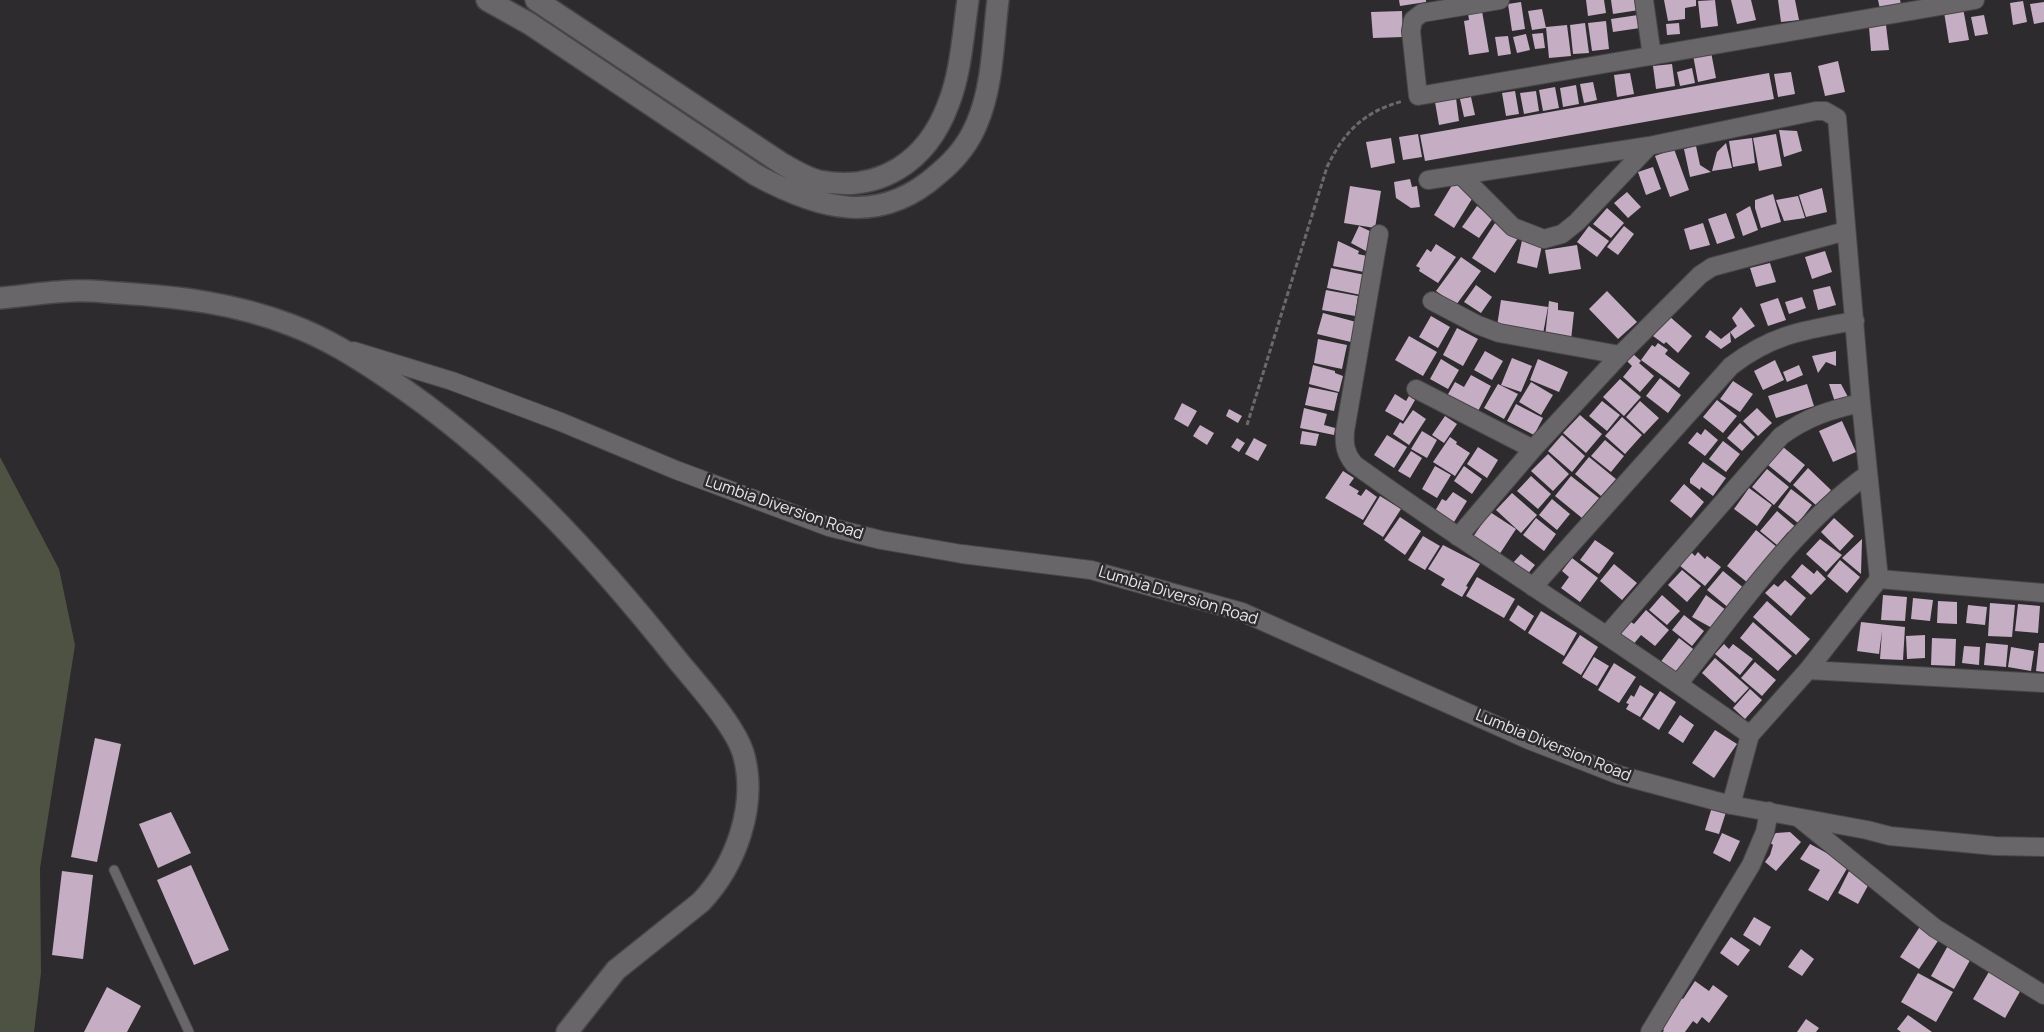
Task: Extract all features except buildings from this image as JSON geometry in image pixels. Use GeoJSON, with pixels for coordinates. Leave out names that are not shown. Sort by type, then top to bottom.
{"type":"FeatureCollection","features":[{"type":"Feature","properties":{"kind":"street"},"geometry":{"type":"LineString","coordinates":[[487,0],[530,24],[756,175],[792,194],[820,204],[852,208],[887,203],[920,191],[946,167],[967,143],[977,123],[986,94],[998,0]]}},
{"type":"Feature","properties":{"kind":"street"},"geometry":{"type":"LineString","coordinates":[[536,0],[781,163],[818,181],[843,183],[876,179],[895,172],[913,158],[939,127],[949,104],[957,70],[968,0]]}},
{"type":"Feature","properties":{"kind":"street"},"geometry":{"type":"LineString","coordinates":[[1500,0],[1422,13],[1413,20],[1411,31],[1418,96],[1975,0]]}},
{"type":"Feature","properties":{"kind":"street"},"geometry":{"type":"LineString","coordinates":[[1644,0],[1652,56]]}},
{"type":"Feature","properties":{"kind":"street"},"geometry":{"type":"LineString","coordinates":[[1428,180],[1649,146],[1816,111],[1825,111],[1832,114],[1839,125],[1861,403],[1879,578],[1808,670],[1750,735],[1731,805]]}},
{"type":"Feature","properties":{"kind":"street"},"geometry":{"type":"LineString","coordinates":[[1462,176],[1513,227],[1544,239],[1562,234],[1577,222],[1649,146]]}},
{"type":"Feature","properties":{"kind":"street"},"geometry":{"type":"LineString","coordinates":[[1458,537],[1533,449],[1620,355],[1688,286],[1712,267],[1846,230]]}},
{"type":"Feature","properties":{"kind":"street"},"geometry":{"type":"LineString","coordinates":[[1379,234],[1344,446],[1354,464],[1458,537],[1680,683],[1750,735]]}},
{"type":"Feature","properties":{"kind":"street"},"geometry":{"type":"LineString","coordinates":[[0,298],[73,291],[174,297],[236,306],[292,325],[339,346],[407,390],[460,430],[530,493],[610,580],[671,651],[708,698],[744,753],[747,773],[746,818],[720,879],[701,902],[616,970],[567,1032]]}},
{"type":"Feature","properties":{"kind":"street"},"geometry":{"type":"LineString","coordinates":[[1432,301],[1478,325],[1499,333],[1620,355]]}},
{"type":"Feature","properties":{"kind":"street"},"geometry":{"type":"LineString","coordinates":[[1533,587],[1731,366],[1754,349],[1774,339],[1807,330],[1855,321]]}},
{"type":"Feature","properties":{"kind":"street","name":"Lumbia Diversion Road"},"geometry":{"type":"LineString","coordinates":[[339,346],[452,381],[560,422],[676,470],[828,527],[881,540],[962,554],[1091,570],[1242,612],[1529,740],[1619,775],[1731,805],[1797,816],[1890,836],[1995,846],[2044,847]]}},
{"type":"Feature","properties":{"kind":"street"},"geometry":{"type":"LineString","coordinates":[[1416,389],[1533,449]]}},
{"type":"Feature","properties":{"kind":"street"},"geometry":{"type":"LineString","coordinates":[[1607,635],[1781,436],[1800,422],[1829,410],[1861,403]]}},
{"type":"Feature","properties":{"kind":"street"},"geometry":{"type":"LineString","coordinates":[[1680,683],[1793,542],[1852,486],[1868,474]]}},
{"type":"Feature","properties":{"kind":"street"},"geometry":{"type":"LineString","coordinates":[[1879,578],[2044,592]]}},
{"type":"Feature","properties":{"kind":"street"},"geometry":{"type":"LineString","coordinates":[[1808,670],[2044,683]]}},
{"type":"Feature","properties":{"kind":"street"},"geometry":{"type":"LineString","coordinates":[[1650,1032],[1751,865],[1765,832],[1769,811]]}},
{"type":"Feature","properties":{"kind":"street"},"geometry":{"type":"LineString","coordinates":[[1797,816],[1935,928],[2044,994]]}},
{"type":"Feature","properties":{"kind":"lane"},"geometry":{"type":"LineString","coordinates":[[114,870],[189,1032]]}},
{"type":"Feature","properties":{"kind":"path"},"geometry":{"type":"LineString","coordinates":[[1247,425],[1319,187],[1333,156],[1364,117],[1383,107],[1418,96]]}},
{"type":"Feature","properties":{"kind":"green space"},"geometry":{"type":"Polygon","coordinates":[[[0,457],[59,569],[75,645],[40,868],[41,973],[34,1032],[0,1032],[0,457]]]}}]}
